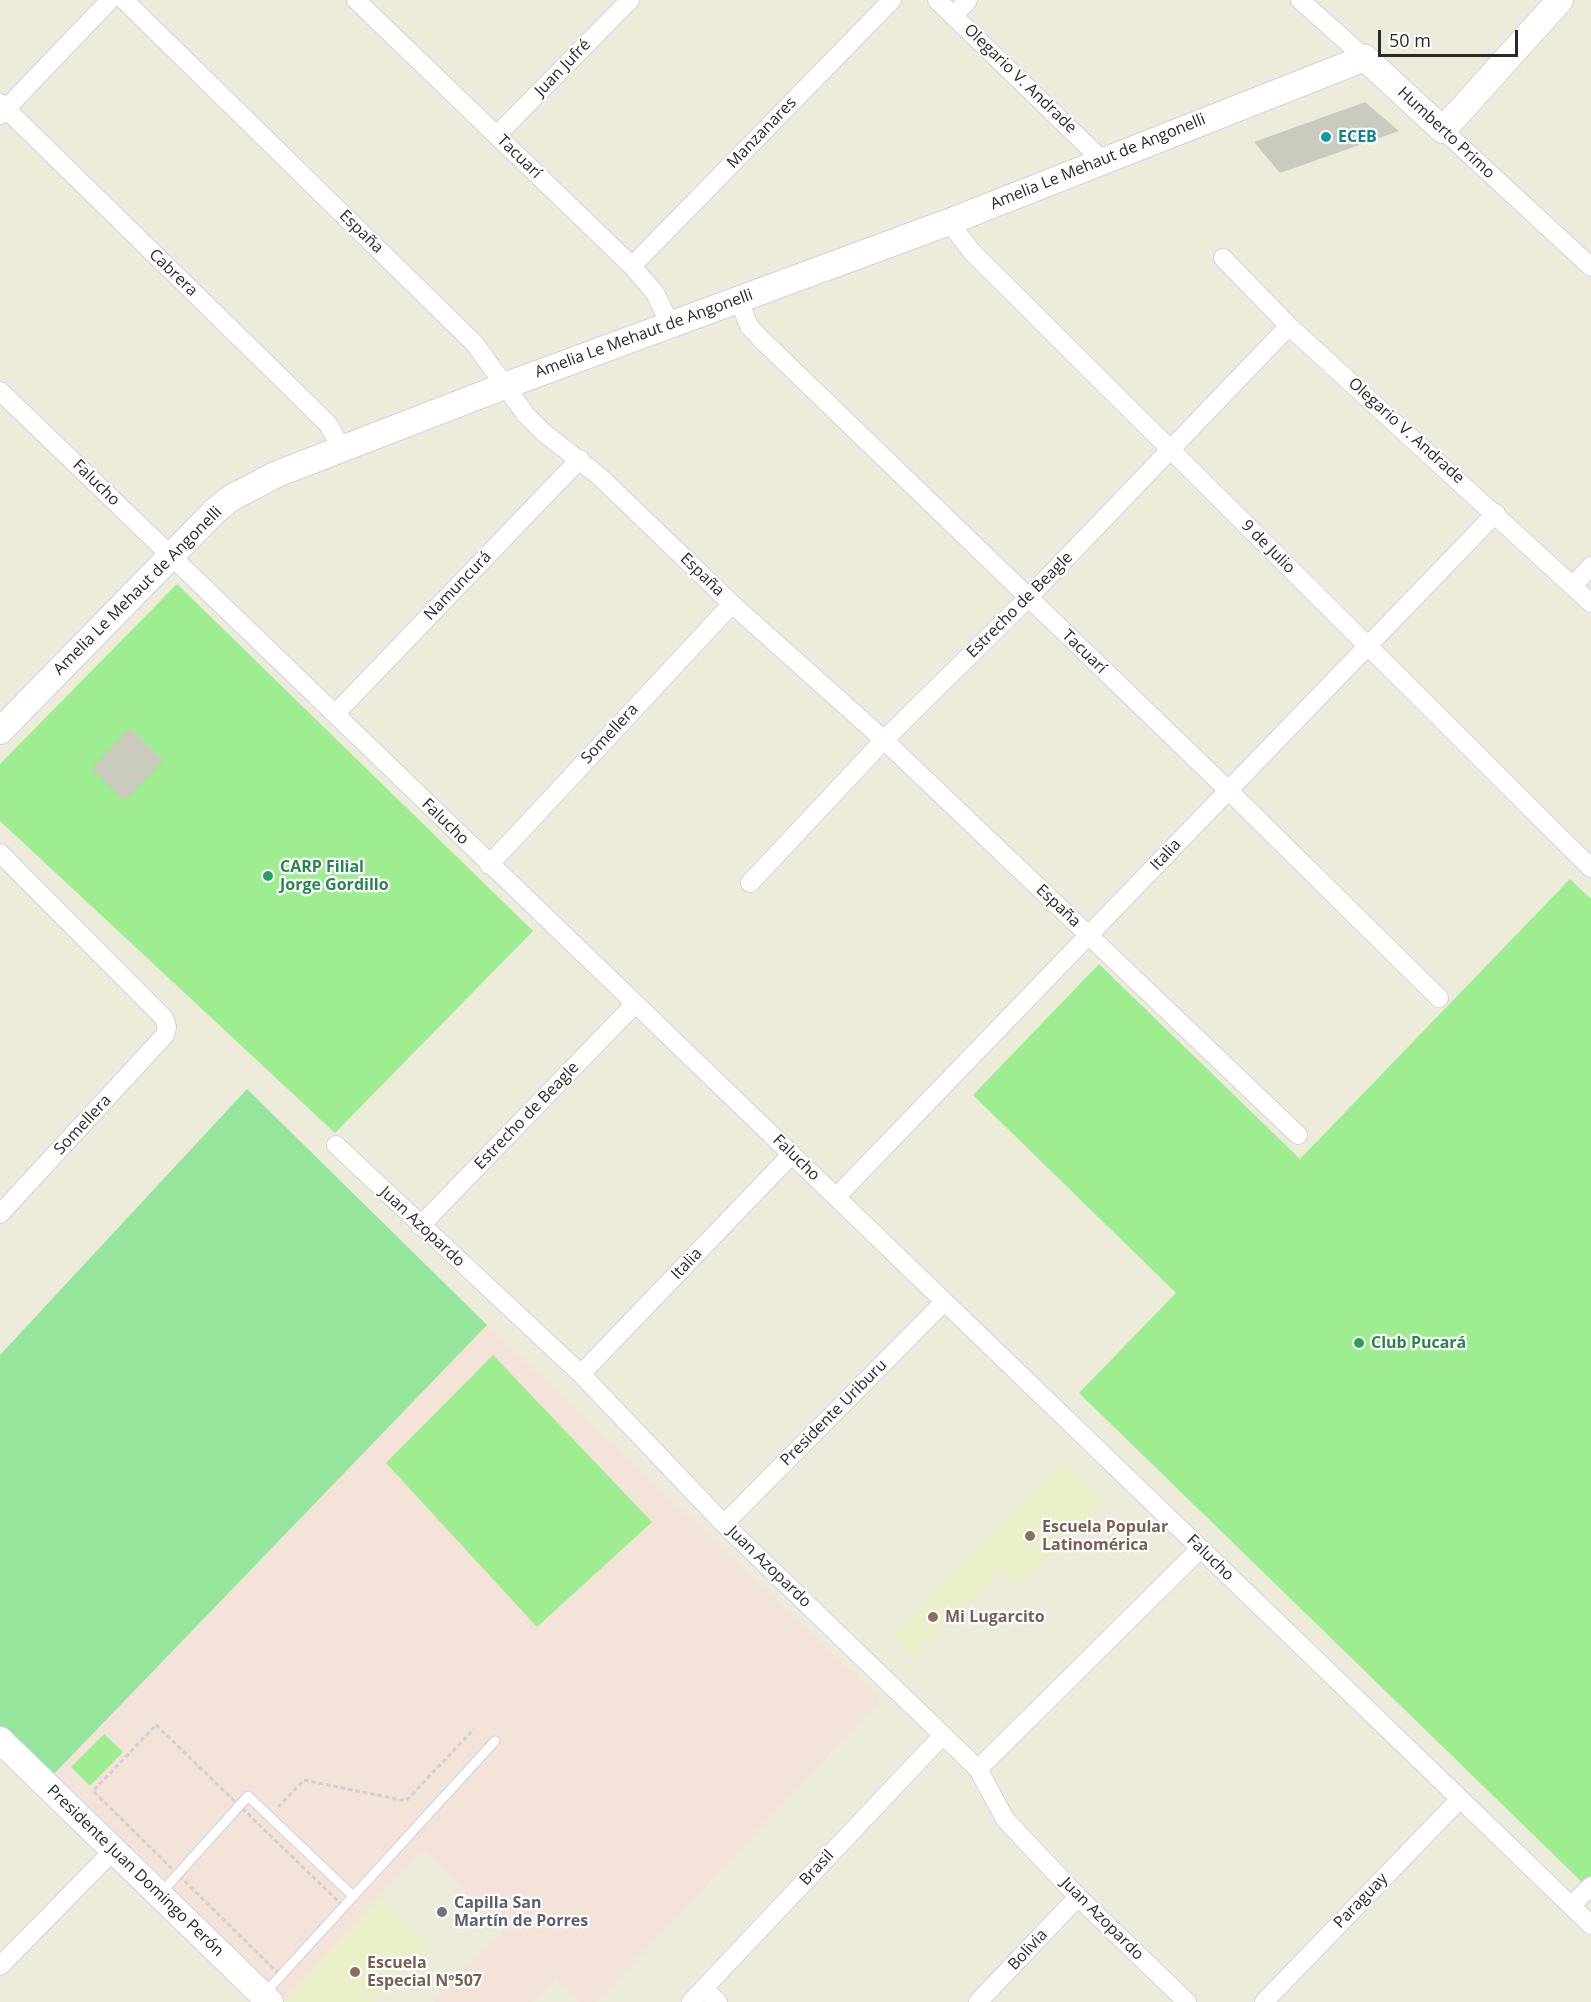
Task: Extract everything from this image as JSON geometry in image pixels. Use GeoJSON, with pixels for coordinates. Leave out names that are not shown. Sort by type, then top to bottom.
{"type":"FeatureCollection","features":[{"type":"Feature","properties":{"kind":"street"},"geometry":{"type":"LineString","coordinates":[[2,109],[110,0]]}},
{"type":"Feature","properties":{"kind":"street","name":"España"},"geometry":{"type":"LineString","coordinates":[[124,0],[475,344],[507,385],[526,415],[543,432],[580,459],[732,604],[884,740],[1298,1135]]}},
{"type":"Feature","properties":{"kind":"street","name":"Juan Jufré"},"geometry":{"type":"LineString","coordinates":[[497,135],[630,0]]}},
{"type":"Feature","properties":{"kind":"street","name":"Manzanares"},"geometry":{"type":"LineString","coordinates":[[632,266],[892,0]]}},
{"type":"Feature","properties":{"kind":"street","name":"Olegario V. Andrade"},"geometry":{"type":"LineString","coordinates":[[937,0],[1102,160]]}},
{"type":"Feature","properties":{"kind":"street"},"geometry":{"type":"LineString","coordinates":[[954,15],[968,0]]}},
{"type":"Feature","properties":{"kind":"street","name":"Humberto Primo"},"geometry":{"type":"LineString","coordinates":[[1300,0],[1591,267]]}},
{"type":"Feature","properties":{"kind":"street"},"geometry":{"type":"LineString","coordinates":[[1443,130],[1560,0]]}},
{"type":"Feature","properties":{"kind":"street","name":"Tacuarí"},"geometry":{"type":"LineString","coordinates":[[364,2],[632,266],[655,293],[670,324]]}},
{"type":"Feature","properties":{"kind":"street","name":"Amelia Le Mehaut de Angonelli"},"geometry":{"type":"LineString","coordinates":[[0,731],[171,554],[231,498],[277,474],[341,447],[949,222],[1365,58]]}},
{"type":"Feature","properties":{"kind":"street","name":"Cabrera"},"geometry":{"type":"LineString","coordinates":[[2,109],[328,424],[341,447]]}},
{"type":"Feature","properties":{"kind":"street","name":"9 de Julio"},"geometry":{"type":"LineString","coordinates":[[949,222],[972,252],[1591,868]]}},
{"type":"Feature","properties":{"kind":"street","name":"Olegario V. Andrade"},"geometry":{"type":"LineString","coordinates":[[1223,258],[1289,326],[1496,513],[1591,603]]}},
{"type":"Feature","properties":{"kind":"street","name":"Tacuarí"},"geometry":{"type":"LineString","coordinates":[[739,300],[749,326],[760,338],[1228,790],[1439,998]]}},
{"type":"Feature","properties":{"kind":"street","name":"Estrecho de Beagle"},"geometry":{"type":"LineString","coordinates":[[750,883],[884,740],[1173,450],[1289,326]]}},
{"type":"Feature","properties":{"kind":"street","name":"Falucho"},"geometry":{"type":"LineString","coordinates":[[0,392],[171,554],[634,1005],[792,1154],[1591,1925]]}},
{"type":"Feature","properties":{"kind":"street","name":"Namuncurá"},"geometry":{"type":"LineString","coordinates":[[335,714],[580,459]]}},
{"type":"Feature","properties":{"kind":"street","name":"Italia"},"geometry":{"type":"LineString","coordinates":[[836,1197],[1496,513]]}},
{"type":"Feature","properties":{"kind":"street"},"geometry":{"type":"LineString","coordinates":[[1573,586],[1591,566]]}},
{"type":"Feature","properties":{"kind":"street","name":"Somellera"},"geometry":{"type":"LineString","coordinates":[[489,865],[732,604]]}},
{"type":"Feature","properties":{"kind":"street","name":"Somellera"},"geometry":{"type":"LineString","coordinates":[[0,853],[164,1018],[165,1035],[0,1214]]}},
{"type":"Feature","properties":{"kind":"street","name":"Estrecho de Beagle"},"geometry":{"type":"LineString","coordinates":[[420,1226],[634,1005]]}},
{"type":"Feature","properties":{"kind":"street","name":"Juan Azopardo"},"geometry":{"type":"LineString","coordinates":[[336,1145],[420,1226],[581,1374],[724,1524],[978,1769],[1005,1819],[1078,1897],[1187,2002]]}},
{"type":"Feature","properties":{"kind":"street","name":"Italia"},"geometry":{"type":"LineString","coordinates":[[581,1374],[792,1154]]}},
{"type":"Feature","properties":{"kind":"street","name":"Presidente Uriburu"},"geometry":{"type":"LineString","coordinates":[[724,1524],[944,1302]]}},
{"type":"Feature","properties":{"kind":"street"},"geometry":{"type":"LineString","coordinates":[[978,1769],[1200,1549]]}},
{"type":"Feature","properties":{"kind":"street","name":"Brasil"},"geometry":{"type":"LineString","coordinates":[[697,1995],[943,1735]]}},
{"type":"Feature","properties":{"kind":"street","name":"Presidente Juan Domingo Perón"},"geometry":{"type":"LineString","coordinates":[[0,1740],[113,1851],[169,1889],[267,1998]]}},
{"type":"Feature","properties":{"kind":"street","name":"Paraguay"},"geometry":{"type":"LineString","coordinates":[[1264,2002],[1459,1800]]}},
{"type":"Feature","properties":{"kind":"street"},"geometry":{"type":"LineString","coordinates":[[0,1966],[113,1851]]}},
{"type":"Feature","properties":{"kind":"street"},"geometry":{"type":"LineString","coordinates":[[1571,1906],[1591,1886]]}},
{"type":"Feature","properties":{"kind":"street","name":"Bolivia"},"geometry":{"type":"LineString","coordinates":[[978,2002],[1078,1897]]}},
{"type":"Feature","properties":{"kind":"street"},"geometry":{"type":"LineString","coordinates":[[697,1995],[718,2002]]}},
{"type":"Feature","properties":{"kind":"lane"},"geometry":{"type":"LineString","coordinates":[[267,1998],[353,1896],[495,1741]]}},
{"type":"Feature","properties":{"kind":"lane"},"geometry":{"type":"LineString","coordinates":[[169,1889],[248,1796],[353,1896]]}},
{"type":"Feature","properties":{"kind":"path"},"geometry":{"type":"LineString","coordinates":[[243,1810],[255,1797],[272,1814],[304,1780],[406,1801],[474,1729]]}},
{"type":"Feature","properties":{"kind":"path"},"geometry":{"type":"LineString","coordinates":[[169,1889],[189,1870]]}},
{"type":"Feature","properties":{"kind":"shaded area"},"geometry":{"type":"Polygon","coordinates":[[[487,1325],[881,1699],[597,2002],[580,2002],[556,1979],[533,2002],[433,2002],[504,1929],[423,1849],[284,2000],[53,1776],[487,1325]]]}},
{"type":"Feature","properties":{"kind":"shaded area","name":"Escuela Popular Latinomérica"},"geometry":{"type":"Polygon","coordinates":[[[1062,1461],[1105,1500],[1018,1588],[1001,1571],[913,1657],[891,1636],[1062,1461]]]}},
{"type":"Feature","properties":{"kind":"shaded area","name":"Escuela Especial Nº507"},"geometry":{"type":"Polygon","coordinates":[[[380,1896],[428,1944],[371,2002],[286,2002],[284,2000],[380,1896]]]}},
{"type":"Feature","properties":{"kind":"green space","name":"CARP Filial Jorge Gordillo"},"geometry":{"type":"Polygon","coordinates":[[[177,584],[533,931],[335,1133],[0,821],[0,764],[177,584]]]}},
{"type":"Feature","properties":{"kind":"green space","name":"Club Pucará"},"geometry":{"type":"Polygon","coordinates":[[[1570,879],[1591,899],[1591,1885],[1588,1888],[1079,1393],[1176,1293],[973,1095],[1099,964],[1300,1159],[1570,879]]]}},
{"type":"Feature","properties":{"kind":"green space"},"geometry":{"type":"Polygon","coordinates":[[[247,1089],[487,1325],[53,1775],[0,1725],[0,1355],[247,1089]]]}},
{"type":"Feature","properties":{"kind":"green space"},"geometry":{"type":"Polygon","coordinates":[[[493,1355],[652,1522],[537,1627],[386,1463],[493,1355]]]}},
{"type":"Feature","properties":{"kind":"green space"},"geometry":{"type":"Polygon","coordinates":[[[104,1734],[123,1752],[90,1786],[71,1767],[104,1734]]]}},
{"type":"Feature","properties":{"kind":"building","name":"ECEB"},"geometry":{"type":"Polygon","coordinates":[[[1365,102],[1399,131],[1280,173],[1254,142],[1365,102]]]}},
{"type":"Feature","properties":{"kind":"building"},"geometry":{"type":"Polygon","coordinates":[[[130,728],[163,761],[124,801],[92,768],[130,728]]]}},
{"type":"Feature","properties":{"kind":"place","name":"ECEB"},"geometry":{"type":"Point","coordinates":[1326,137]}},
{"type":"Feature","properties":{"kind":"place","name":"CARP Filial Jorge Gordillo"},"geometry":{"type":"Point","coordinates":[268,876]}},
{"type":"Feature","properties":{"kind":"place","name":"Club Pucará"},"geometry":{"type":"Point","coordinates":[1359,1343]}},
{"type":"Feature","properties":{"kind":"place","name":"Escuela Popular Latinomérica"},"geometry":{"type":"Point","coordinates":[1030,1536]}},
{"type":"Feature","properties":{"kind":"place","name":"Mi Lugarcito"},"geometry":{"type":"Point","coordinates":[933,1617]}},
{"type":"Feature","properties":{"kind":"place","name":"Capilla San Martín de Porres"},"geometry":{"type":"Point","coordinates":[442,1912]}},
{"type":"Feature","properties":{"kind":"place","name":"Escuela Especial Nº507"},"geometry":{"type":"Point","coordinates":[355,1972]}}]}
